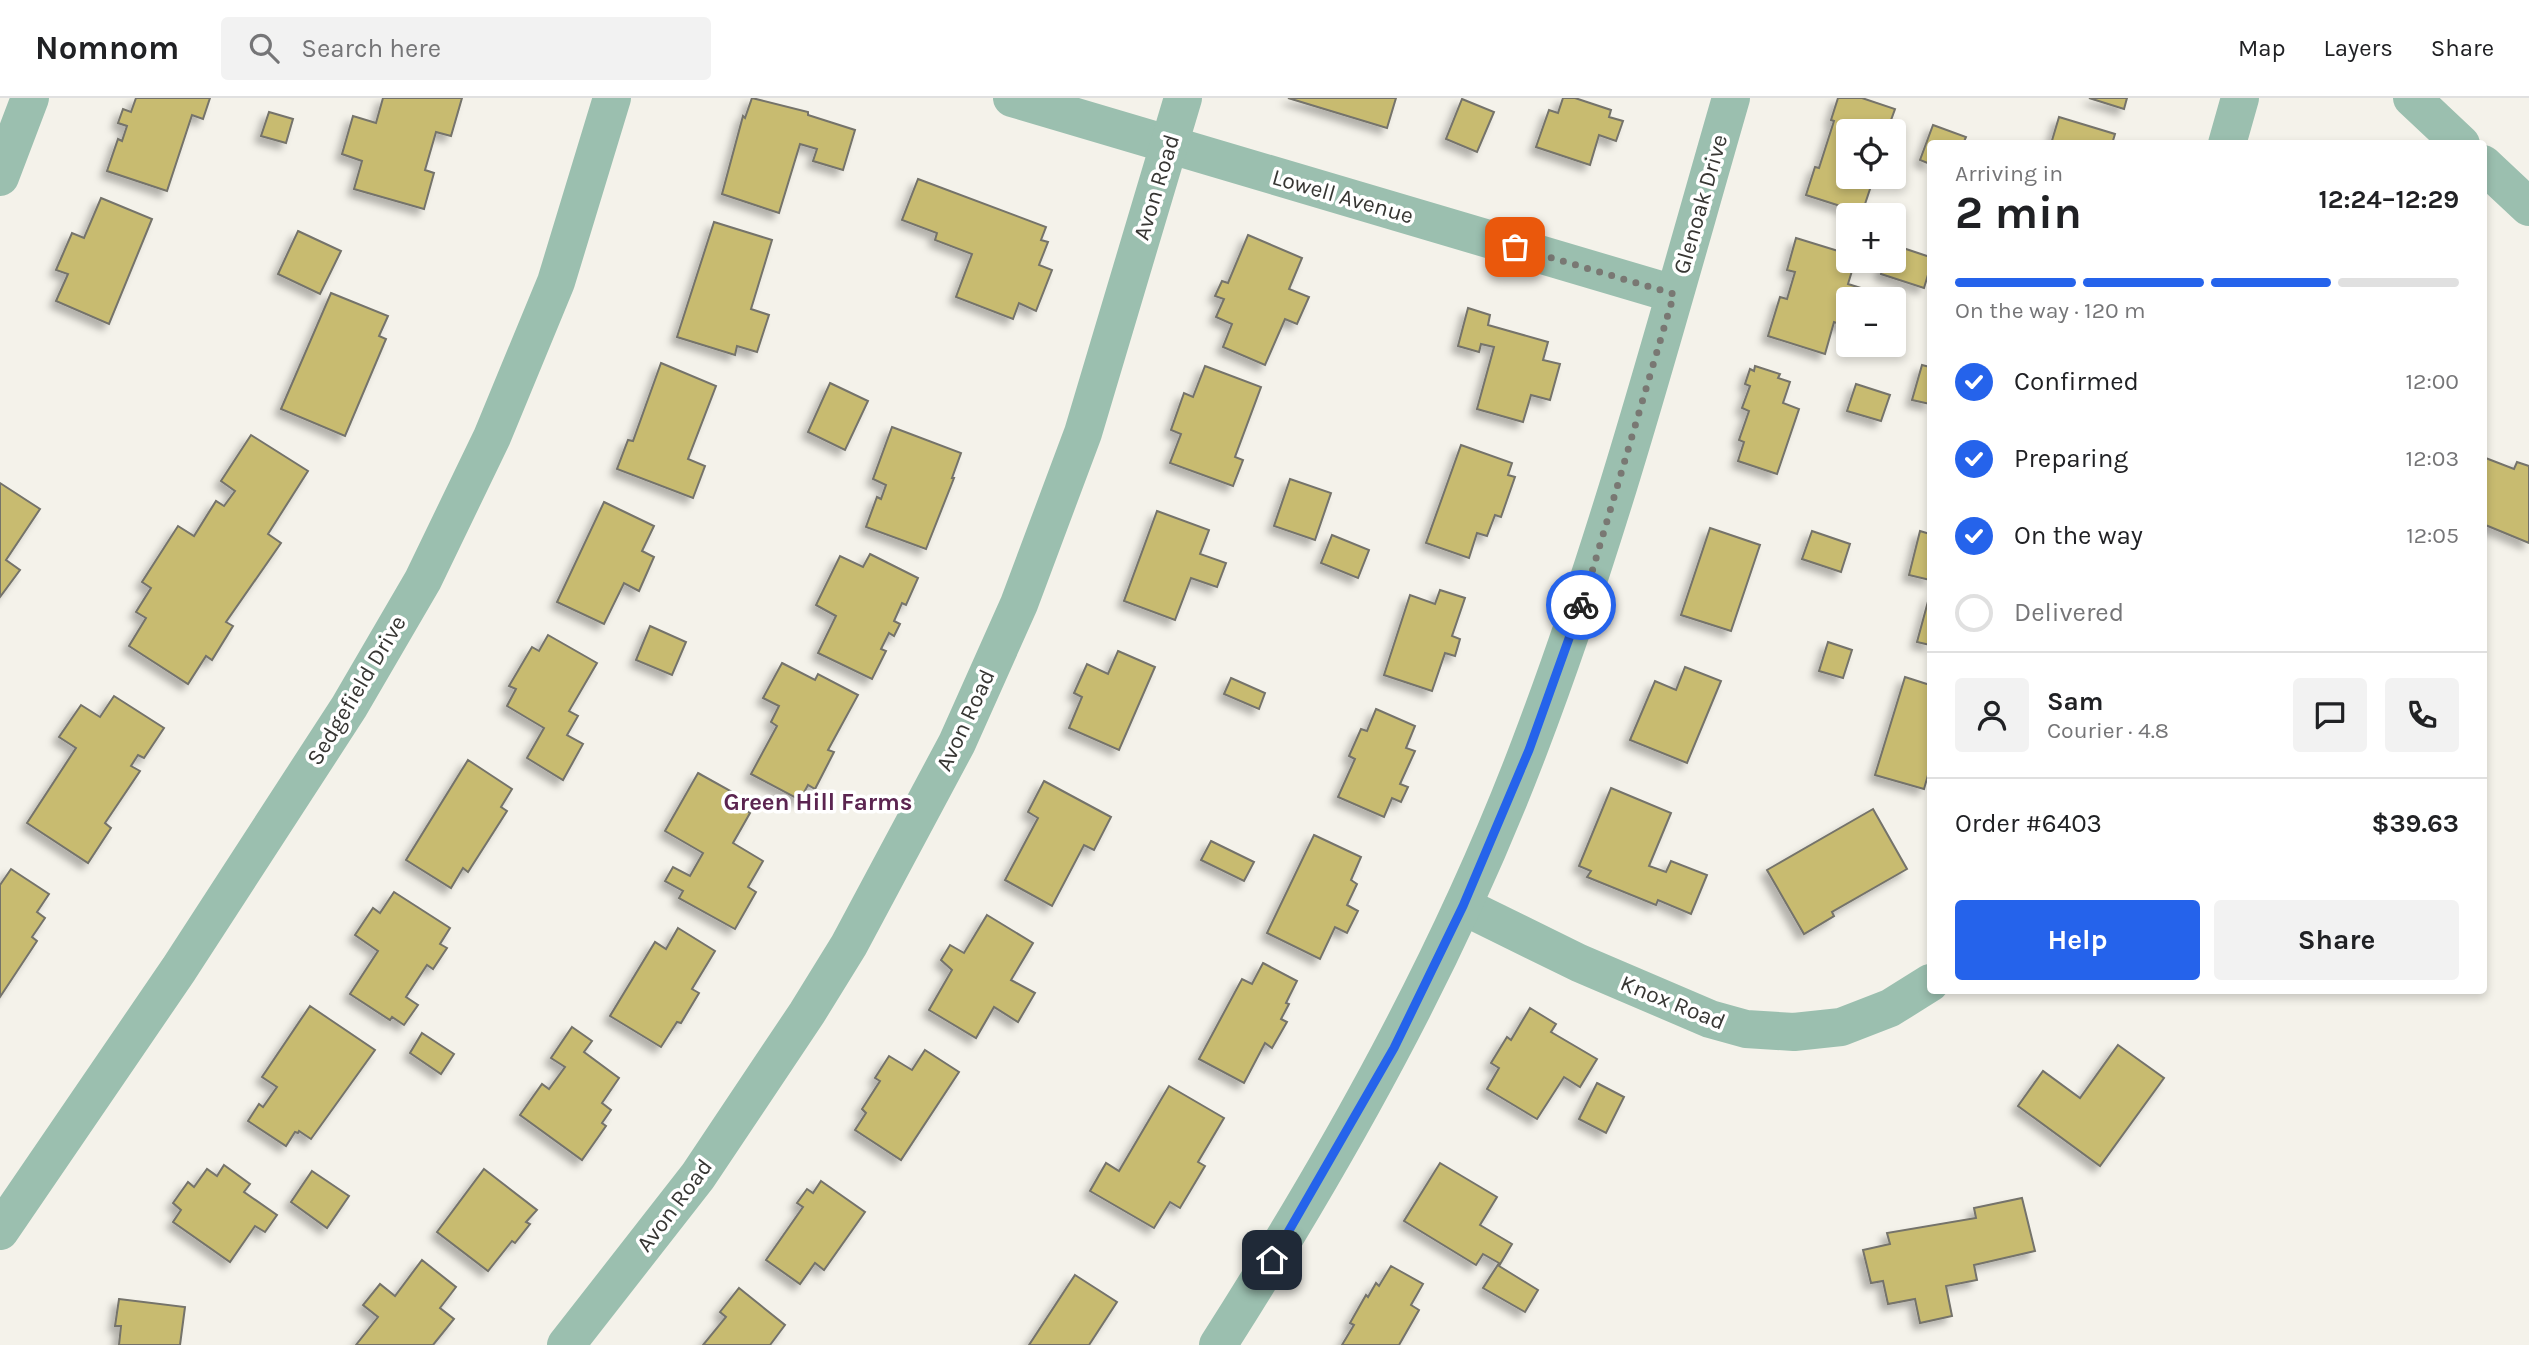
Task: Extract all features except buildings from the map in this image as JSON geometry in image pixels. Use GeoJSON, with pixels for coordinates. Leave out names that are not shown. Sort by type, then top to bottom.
{"type":"FeatureCollection","features":[{"type":"Feature","properties":{"kind":"street"},"geometry":{"type":"LineString","coordinates":[[0,177],[30,98]]}},
{"type":"Feature","properties":{"kind":"street","name":"Sedgefield Drive"},"geometry":{"type":"LineString","coordinates":[[0,1231],[179,968],[349,707],[423,580],[492,437],[556,282],[612,98]]}},
{"type":"Feature","properties":{"kind":"street","name":"Lowell Avenue"},"geometry":{"type":"LineString","coordinates":[[1012,98],[1674,294]]}},
{"type":"Feature","properties":{"kind":"street","name":"Avon Road"},"geometry":{"type":"LineString","coordinates":[[566,1345],[698,1176],[807,1013],[849,945],[957,743],[1019,604],[1083,433],[1183,98]]}},
{"type":"Feature","properties":{"kind":"street","name":"Glenoak Drive"},"geometry":{"type":"LineString","coordinates":[[1218,1345],[1286,1239],[1394,1048],[1463,906],[1529,750],[1592,572],[1731,98]]}},
{"type":"Feature","properties":{"kind":"street"},"geometry":{"type":"LineString","coordinates":[[2228,140],[2240,98]]}},
{"type":"Feature","properties":{"kind":"street"},"geometry":{"type":"LineString","coordinates":[[2412,98],[2457,140]]}},
{"type":"Feature","properties":{"kind":"street"},"geometry":{"type":"LineString","coordinates":[[2487,168],[2529,207]]}},
{"type":"Feature","properties":{"kind":"street","name":"Knox Road"},"geometry":{"type":"LineString","coordinates":[[1463,906],[1579,963],[1710,1019],[1746,1029],[1794,1032],[1842,1027],[1889,1008],[1927,985]]}},
{"type":"Feature","properties":{"kind":"way so far"},"geometry":{"type":"LineString","coordinates":[[1515,247],[1674,294],[1581,605]]}},
{"type":"Feature","properties":{"kind":"district","name":"Green Hill Farms"},"geometry":{"type":"Point","coordinates":[818,802]}},
{"type":"Feature","properties":{"kind":"route"},"geometry":{"type":"LineString","coordinates":[[1272,1260],[1394,1048],[1463,906],[1529,750],[1581,605]]}}]}
